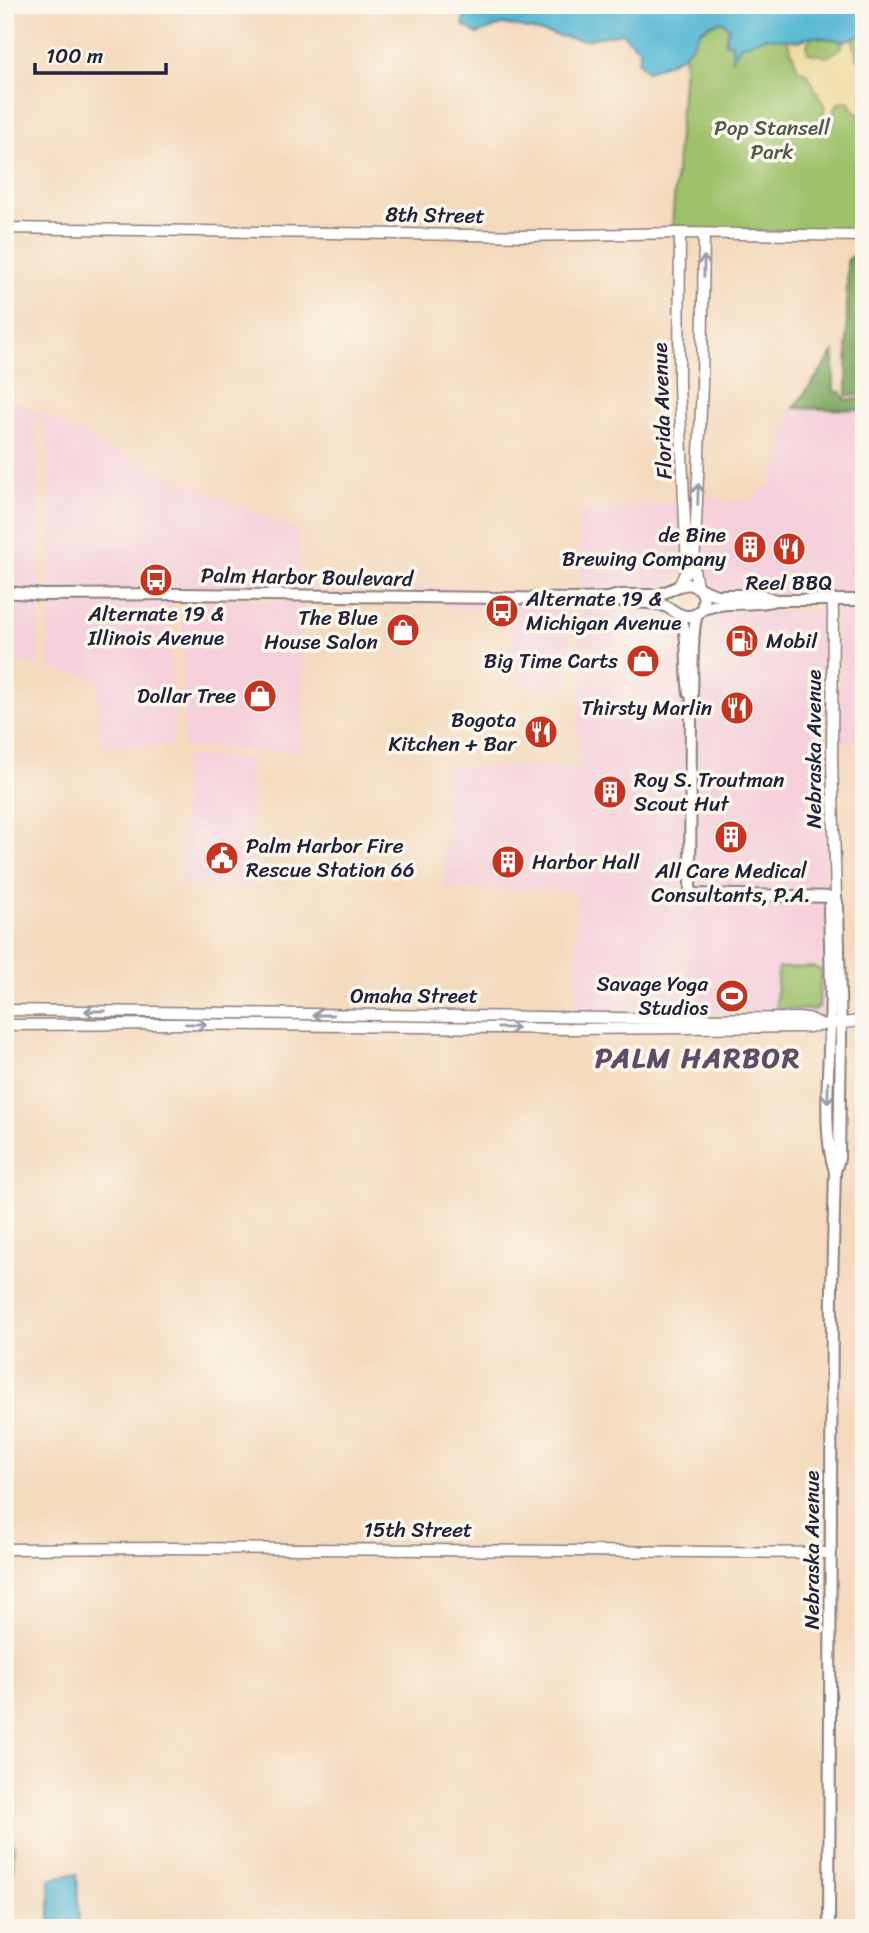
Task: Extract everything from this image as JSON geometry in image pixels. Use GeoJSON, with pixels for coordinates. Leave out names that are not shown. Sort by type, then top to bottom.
{"type":"FeatureCollection","features":[{"type":"Feature","properties":{"kind":"main road"},"geometry":{"type":"LineString","coordinates":[[691,710],[685,673],[686,632],[671,599],[677,587],[689,584],[716,595],[762,595],[775,600]]}},
{"type":"Feature","properties":{"kind":"main road","name":"Palm Harbor Boulevard"},"geometry":{"type":"LineString","coordinates":[[5,592],[44,595],[608,598],[619,595],[659,596],[677,587]]}},
{"type":"Feature","properties":{"kind":"main road"},"geometry":{"type":"LineString","coordinates":[[698,587],[705,600],[694,625],[690,894],[836,897]]}},
{"type":"Feature","properties":{"kind":"main road","name":"Palm Harbor Boulevard"},"geometry":{"type":"LineString","coordinates":[[608,598],[619,603],[660,604],[677,613]]}},
{"type":"Feature","properties":{"kind":"main road"},"geometry":{"type":"LineString","coordinates":[[677,613],[690,616],[715,605],[762,604],[775,600],[864,600]]}},
{"type":"Feature","properties":{"kind":"main road","name":"Nebraska Avenue"},"geometry":{"type":"LineString","coordinates":[[829,1928],[832,1286],[835,1172],[839,1158],[835,1024],[836,897]]}},
{"type":"Feature","properties":{"kind":"street","name":"8th Street"},"geometry":{"type":"LineString","coordinates":[[5,229],[527,236],[680,233],[864,236]]}},
{"type":"Feature","properties":{"kind":"street","name":"Florida Avenue"},"geometry":{"type":"LineString","coordinates":[[677,587],[687,569],[679,384],[680,233]]}},
{"type":"Feature","properties":{"kind":"street","name":"Florida Avenue"},"geometry":{"type":"LineString","coordinates":[[698,587],[694,569],[702,385],[704,234]]}},
{"type":"Feature","properties":{"kind":"street","name":"Nebraska Avenue"},"geometry":{"type":"LineString","coordinates":[[833,600],[832,804],[836,897]]}},
{"type":"Feature","properties":{"kind":"street","name":"Omaha Street"},"geometry":{"type":"LineString","coordinates":[[5,1010],[688,1019],[808,1018],[864,1027]]}},
{"type":"Feature","properties":{"kind":"street","name":"Omaha Street"},"geometry":{"type":"LineString","coordinates":[[5,1025],[688,1029],[808,1027],[864,1020]]}},
{"type":"Feature","properties":{"kind":"street","name":"15th Street"},"geometry":{"type":"LineString","coordinates":[[5,1549],[831,1553]]}},
{"type":"Feature","properties":{"kind":"shaded area"},"geometry":{"type":"Polygon","coordinates":[[[5,396],[128,457],[297,531],[303,582],[569,594],[49,590],[49,453],[43,423],[34,425],[39,453],[39,590],[5,588],[5,396]]]}},
{"type":"Feature","properties":{"kind":"shaded area"},"geometry":{"type":"Polygon","coordinates":[[[794,408],[864,410],[864,596],[779,595],[717,590],[700,581],[703,498],[712,496],[723,502],[754,498],[774,478],[788,417],[794,408]]]}},
{"type":"Feature","properties":{"kind":"shaded area"},"geometry":{"type":"Polygon","coordinates":[[[679,501],[682,568],[672,585],[659,591],[579,594],[579,514],[679,501]]]}},
{"type":"Feature","properties":{"kind":"shaded area"},"geometry":{"type":"Polygon","coordinates":[[[5,597],[39,599],[38,666],[5,660],[5,597]]]}},
{"type":"Feature","properties":{"kind":"shaded area"},"geometry":{"type":"Polygon","coordinates":[[[49,599],[173,599],[173,746],[100,746],[97,678],[48,668],[49,599]]]}},
{"type":"Feature","properties":{"kind":"shaded area"},"geometry":{"type":"Polygon","coordinates":[[[183,599],[304,601],[302,752],[183,747],[183,599]]]}},
{"type":"Feature","properties":{"kind":"shaded area"},"geometry":{"type":"Polygon","coordinates":[[[445,602],[570,603],[568,690],[520,687],[506,610],[445,609],[445,602]]]}},
{"type":"Feature","properties":{"kind":"shaded area"},"geometry":{"type":"Polygon","coordinates":[[[838,605],[864,605],[864,745],[837,741],[843,658],[837,659],[838,605]]]}},
{"type":"Feature","properties":{"kind":"shaded area"},"geometry":{"type":"Polygon","coordinates":[[[582,607],[667,612],[700,619],[708,611],[828,612],[825,1013],[576,1011],[576,890],[444,889],[445,767],[577,767],[582,607]]]}},
{"type":"Feature","properties":{"kind":"shaded area"},"geometry":{"type":"Polygon","coordinates":[[[183,756],[249,759],[255,889],[182,887],[183,756]]]}},
{"type":"Feature","properties":{"kind":"green space","name":"Pop Stansell Park"},"geometry":{"type":"Polygon","coordinates":[[[722,21],[729,27],[725,43],[732,43],[732,57],[741,45],[767,37],[787,39],[812,36],[842,41],[864,35],[864,231],[708,231],[672,226],[685,54],[699,33],[722,21]]]}},
{"type":"Feature","properties":{"kind":"green space"},"geometry":{"type":"Polygon","coordinates":[[[857,251],[864,251],[864,395],[847,396],[847,261],[857,251]]]}},
{"type":"Feature","properties":{"kind":"green space"},"geometry":{"type":"Polygon","coordinates":[[[834,352],[834,392],[842,392],[847,400],[864,399],[864,410],[794,408],[834,352]]]}},
{"type":"Feature","properties":{"kind":"green space"},"geometry":{"type":"Polygon","coordinates":[[[814,967],[821,970],[819,1007],[814,1010],[776,1009],[778,968],[814,967]]]}},
{"type":"Feature","properties":{"kind":"green space"},"geometry":{"type":"Polygon","coordinates":[[[5,1813],[14,1847],[10,1928],[5,1928],[5,1813]]]}},
{"type":"Feature","properties":{"kind":"sand"},"geometry":{"type":"Polygon","coordinates":[[[812,36],[807,45],[808,53],[828,57],[841,48],[843,41],[853,37],[856,58],[864,61],[863,114],[855,113],[848,101],[838,103],[828,124],[820,123],[825,107],[807,73],[798,69],[787,39],[798,41],[812,36]]]}},
{"type":"Feature","properties":{"kind":"water"},"geometry":{"type":"Polygon","coordinates":[[[466,5],[864,5],[864,35],[843,41],[812,36],[798,41],[767,37],[741,45],[732,59],[732,43],[725,43],[729,27],[721,21],[700,31],[689,49],[680,57],[647,71],[638,62],[640,50],[622,33],[585,40],[504,24],[477,34],[463,25],[466,5]]]}},
{"type":"Feature","properties":{"kind":"water"},"geometry":{"type":"Polygon","coordinates":[[[77,1873],[79,1928],[50,1928],[50,1879],[77,1873]]]}},
{"type":"Feature","properties":{"kind":"waterway"},"geometry":{"type":"LineString","coordinates":[[5,1825],[10,1856],[12,1928]]}},
{"type":"Feature","properties":{"kind":"place","name":"de Bine Brewing Company"},"geometry":{"type":"Point","coordinates":[750,547]}},
{"type":"Feature","properties":{"kind":"place","name":"Reel BBQ"},"geometry":{"type":"Point","coordinates":[789,549]}},
{"type":"Feature","properties":{"kind":"place","name":"Alternate 19 & Illinois Avenue"},"geometry":{"type":"Point","coordinates":[156,580]}},
{"type":"Feature","properties":{"kind":"place","name":"Alternate 19 & Michigan Avenue"},"geometry":{"type":"Point","coordinates":[502,611]}},
{"type":"Feature","properties":{"kind":"place","name":"The Blue House Salon"},"geometry":{"type":"Point","coordinates":[403,630]}},
{"type":"Feature","properties":{"kind":"place","name":"Mobil"},"geometry":{"type":"Point","coordinates":[742,641]}},
{"type":"Feature","properties":{"kind":"place","name":"Big Time Carts"},"geometry":{"type":"Point","coordinates":[643,661]}},
{"type":"Feature","properties":{"kind":"place","name":"Dollar Tree"},"geometry":{"type":"Point","coordinates":[260,696]}},
{"type":"Feature","properties":{"kind":"place","name":"Thirsty Marlin"},"geometry":{"type":"Point","coordinates":[737,708]}},
{"type":"Feature","properties":{"kind":"place","name":"Bogota Kitchen + Bar"},"geometry":{"type":"Point","coordinates":[541,732]}},
{"type":"Feature","properties":{"kind":"place","name":"Roy S. Troutman Scout Hut"},"geometry":{"type":"Point","coordinates":[610,792]}},
{"type":"Feature","properties":{"kind":"place","name":"All Care Medical Consultants, P.A."},"geometry":{"type":"Point","coordinates":[731,837]}},
{"type":"Feature","properties":{"kind":"place","name":"Palm Harbor Fire Rescue Station 66"},"geometry":{"type":"Point","coordinates":[222,858]}},
{"type":"Feature","properties":{"kind":"place","name":"Harbor Hall"},"geometry":{"type":"Point","coordinates":[508,862]}},
{"type":"Feature","properties":{"kind":"place","name":"Savage Yoga Studios"},"geometry":{"type":"Point","coordinates":[732,996]}},
{"type":"Feature","properties":{"kind":"district","name":"PALM HARBOR"},"geometry":{"type":"Point","coordinates":[698,1057]}}]}
